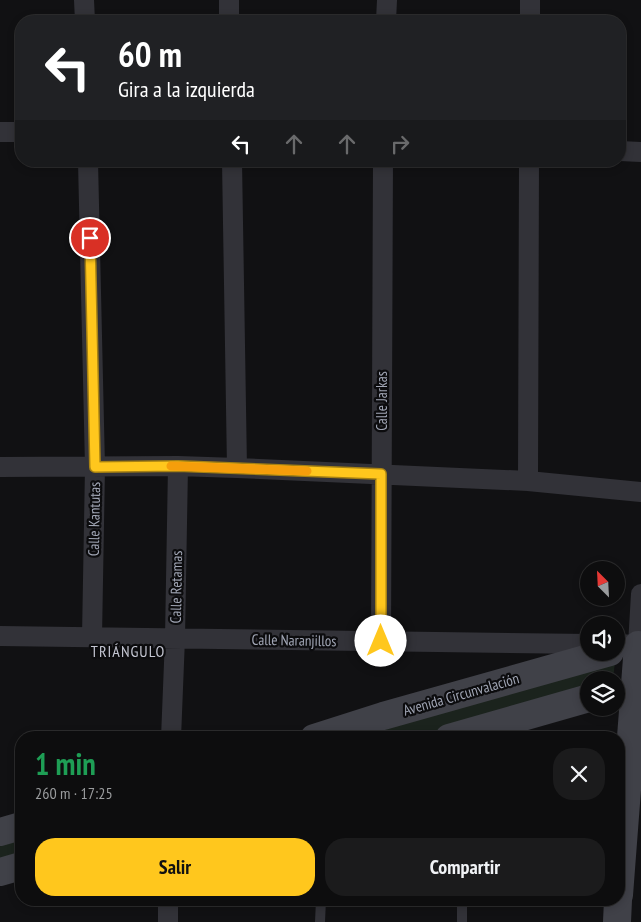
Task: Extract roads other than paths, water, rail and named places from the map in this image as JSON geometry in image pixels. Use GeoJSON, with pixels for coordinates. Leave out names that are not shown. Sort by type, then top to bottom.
{"type":"FeatureCollection","features":[{"type":"Feature","properties":{"kind":"main road"},"geometry":{"type":"LineString","coordinates":[[625,782],[630,687],[628,646]]}},
{"type":"Feature","properties":{"kind":"main road","name":"Avenida Circunvalación"},"geometry":{"type":"LineString","coordinates":[[336,731],[580,660]]}},
{"type":"Feature","properties":{"kind":"main road"},"geometry":{"type":"LineString","coordinates":[[474,731],[580,701]]}},
{"type":"Feature","properties":{"kind":"main road"},"geometry":{"type":"LineString","coordinates":[[0,832],[15,828]]}},
{"type":"Feature","properties":{"kind":"main road"},"geometry":{"type":"LineString","coordinates":[[0,872],[15,868]]}},
{"type":"Feature","properties":{"kind":"main road"},"geometry":{"type":"LineString","coordinates":[[617,922],[618,906]]}},
{"type":"Feature","properties":{"kind":"street"},"geometry":{"type":"LineString","coordinates":[[84,0],[84,15]]}},
{"type":"Feature","properties":{"kind":"street"},"geometry":{"type":"LineString","coordinates":[[229,0],[229,15]]}},
{"type":"Feature","properties":{"kind":"street"},"geometry":{"type":"LineString","coordinates":[[386,15],[387,0]]}},
{"type":"Feature","properties":{"kind":"street"},"geometry":{"type":"LineString","coordinates":[[530,0],[530,15]]}},
{"type":"Feature","properties":{"kind":"street"},"geometry":{"type":"LineString","coordinates":[[0,132],[15,132]]}},
{"type":"Feature","properties":{"kind":"street"},"geometry":{"type":"LineString","coordinates":[[626,151],[641,152]]}},
{"type":"Feature","properties":{"kind":"street","name":"Calle Kantutas"},"geometry":{"type":"LineString","coordinates":[[88,167],[95,467],[92,637]]}},
{"type":"Feature","properties":{"kind":"street"},"geometry":{"type":"LineString","coordinates":[[232,167],[237,468]]}},
{"type":"Feature","properties":{"kind":"street","name":"Calle Jarkas"},"geometry":{"type":"LineString","coordinates":[[381,641],[382,167]]}},
{"type":"Feature","properties":{"kind":"street"},"geometry":{"type":"LineString","coordinates":[[528,481],[529,167]]}},
{"type":"Feature","properties":{"kind":"street"},"geometry":{"type":"LineString","coordinates":[[0,467],[178,466],[237,468],[528,481],[641,492]]}},
{"type":"Feature","properties":{"kind":"street","name":"Calle Retamas"},"geometry":{"type":"LineString","coordinates":[[171,731],[178,466]]}},
{"type":"Feature","properties":{"kind":"street"},"geometry":{"type":"LineString","coordinates":[[628,646],[641,594]]}},
{"type":"Feature","properties":{"kind":"street","name":"Calle Naranjillos"},"geometry":{"type":"LineString","coordinates":[[0,636],[580,644]]}},
{"type":"Feature","properties":{"kind":"street"},"geometry":{"type":"LineString","coordinates":[[168,906],[168,922]]}},
{"type":"Feature","properties":{"kind":"lane"},"geometry":{"type":"LineString","coordinates":[[320,922],[321,906]]}},
{"type":"Feature","properties":{"kind":"lane"},"geometry":{"type":"LineString","coordinates":[[462,906],[462,922]]}},
{"type":"Feature","properties":{"kind":"district","name":"TRIÁNGULO"},"geometry":{"type":"Point","coordinates":[128,651]}}]}
